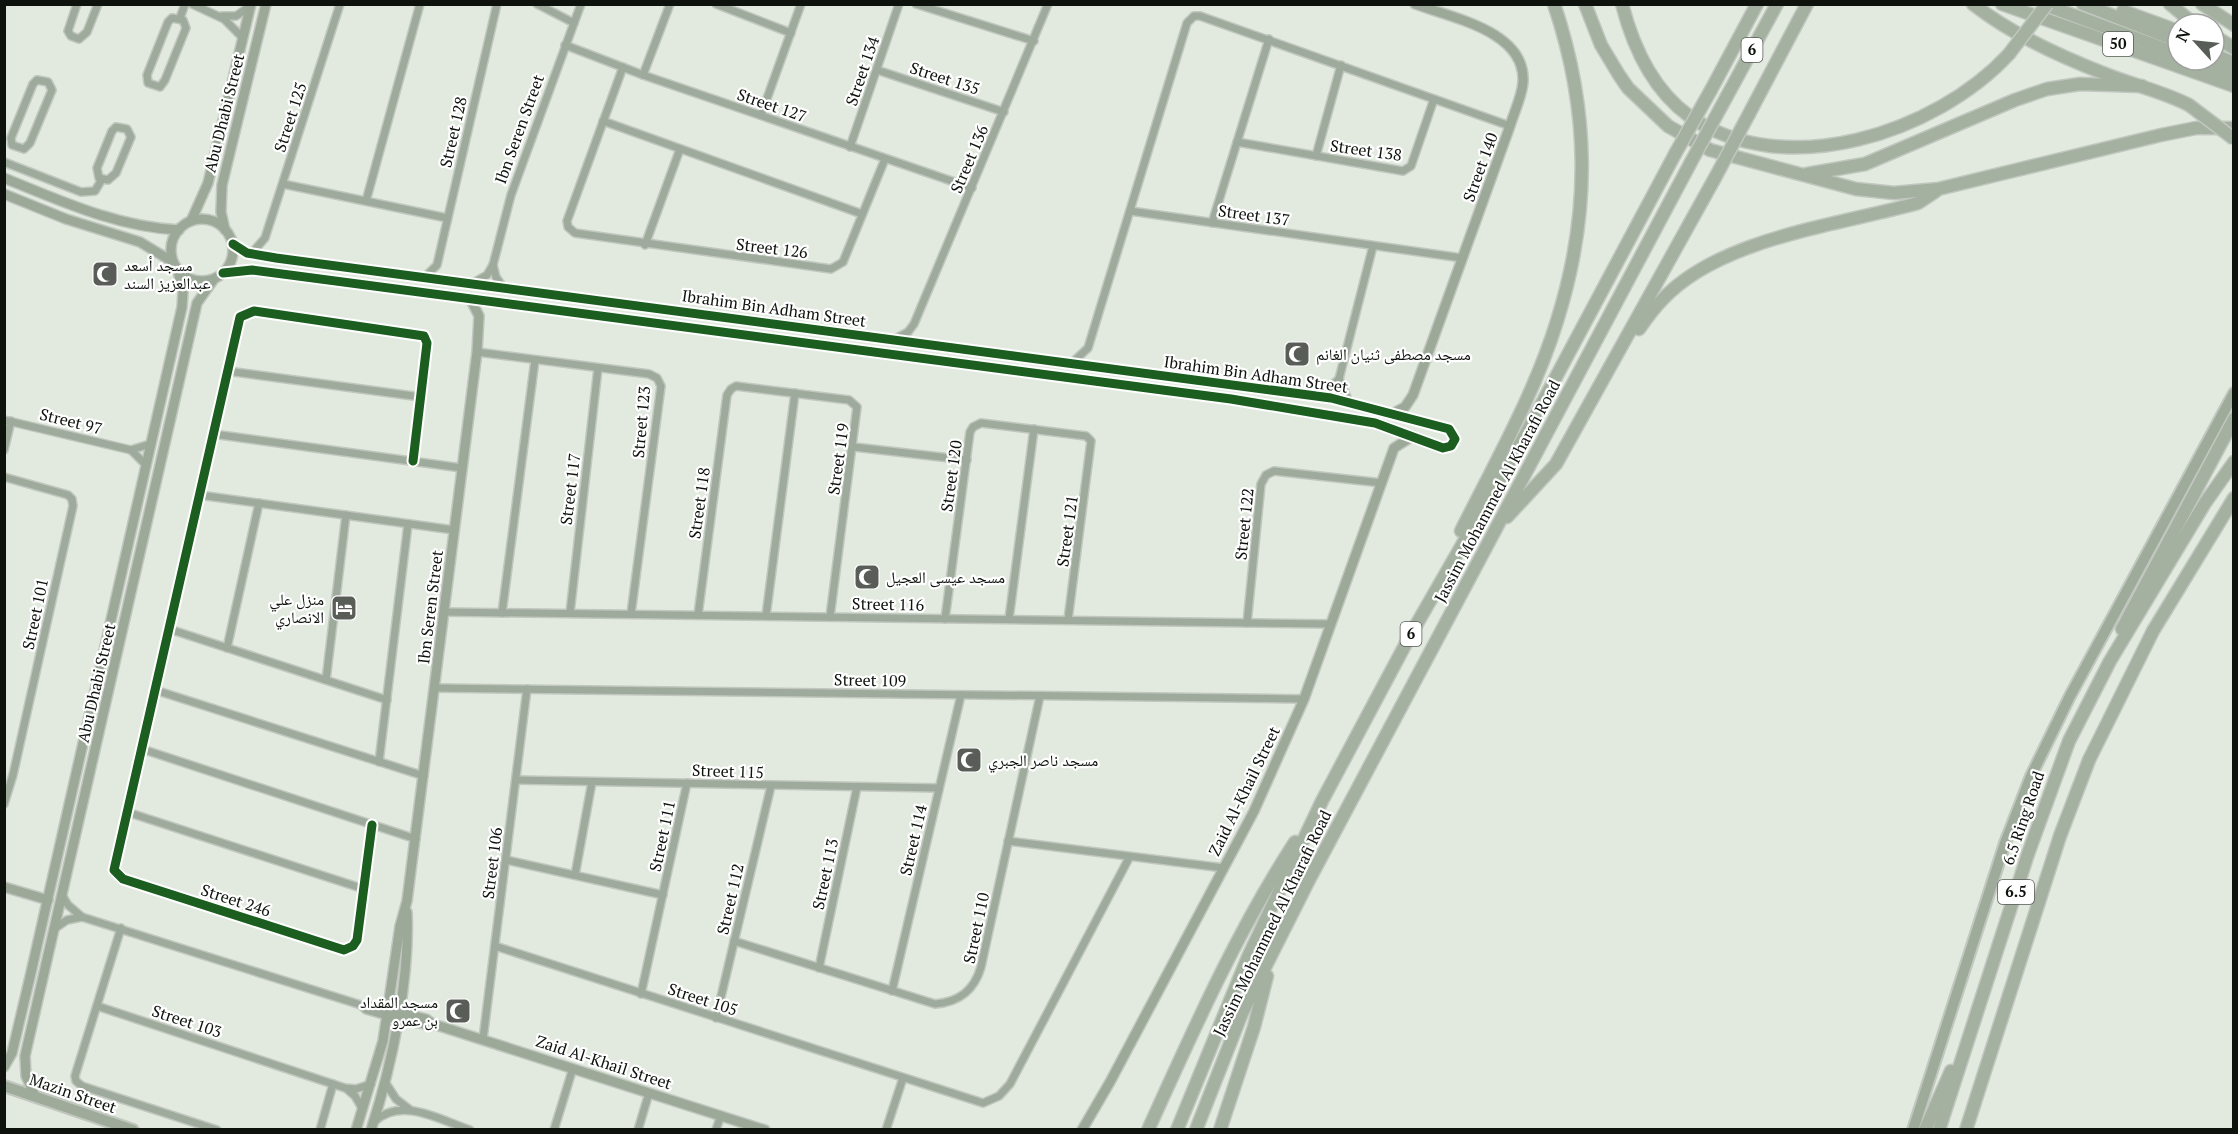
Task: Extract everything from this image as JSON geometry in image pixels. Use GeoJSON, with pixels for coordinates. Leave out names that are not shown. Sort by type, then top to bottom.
{"type":"FeatureCollection","features":[{"type":"Feature","properties":{"kind":"highway"},"geometry":{"type":"LineString","coordinates":[[1411,634],[1540,366],[1557,322],[1575,252],[1581,222],[1580,110],[1566,42],[1554,4]]}},
{"type":"Feature","properties":{"kind":"highway"},"geometry":{"type":"LineString","coordinates":[[1585,4],[1601,45],[1623,81],[1668,126],[1710,150],[1856,189],[1894,193],[1938,189],[2161,135],[2196,128],[2234,128]]}},
{"type":"Feature","properties":{"kind":"highway"},"geometry":{"type":"LineString","coordinates":[[1622,4],[1630,36],[1642,61],[1666,94],[1688,115],[1708,127],[1761,144],[1788,147],[1830,145],[1868,138],[1905,125],[1971,89],[2009,54],[2045,4]]}},
{"type":"Feature","properties":{"kind":"highway","name":"Jassim Mohammed Al Kharafi Road"},"geometry":{"type":"LineString","coordinates":[[1177,1130],[1248,957],[1322,801],[1411,634],[1524,437],[1757,4]]}},
{"type":"Feature","properties":{"kind":"highway","name":"Jassim Mohammed Al Kharafi Road"},"geometry":{"type":"LineString","coordinates":[[1196,1130],[1242,1013],[1272,953],[1777,4]]}},
{"type":"Feature","properties":{"kind":"highway"},"geometry":{"type":"LineString","coordinates":[[1494,532],[1556,464],[1716,176],[1807,4]]}},
{"type":"Feature","properties":{"kind":"highway"},"geometry":{"type":"LineString","coordinates":[[1973,4],[1998,22],[2050,50],[2104,74],[2189,105],[2234,139]]}},
{"type":"Feature","properties":{"kind":"highway","name":"50"},"geometry":{"type":"LineString","coordinates":[[2002,4],[2234,86]]}},
{"type":"Feature","properties":{"kind":"highway","name":"50"},"geometry":{"type":"LineString","coordinates":[[2045,4],[2166,49]]}},
{"type":"Feature","properties":{"kind":"highway"},"geometry":{"type":"LineString","coordinates":[[2084,4],[2166,33]]}},
{"type":"Feature","properties":{"kind":"highway"},"geometry":{"type":"LineString","coordinates":[[2105,4],[2166,32]]}},
{"type":"Feature","properties":{"kind":"highway"},"geometry":{"type":"LineString","coordinates":[[2202,4],[2234,25]]}},
{"type":"Feature","properties":{"kind":"highway"},"geometry":{"type":"LineString","coordinates":[[1803,175],[1865,164],[2015,100],[2047,89],[2080,84],[2142,86]]}},
{"type":"Feature","properties":{"kind":"highway"},"geometry":{"type":"LineString","coordinates":[[1617,356],[1662,299],[1690,277],[1718,260],[1749,247],[1918,203],[1938,189]]}},
{"type":"Feature","properties":{"kind":"highway"},"geometry":{"type":"LineString","coordinates":[[2109,661],[2130,610],[2234,418]]}},
{"type":"Feature","properties":{"kind":"highway"},"geometry":{"type":"LineString","coordinates":[[2109,661],[2205,502],[2234,462]]}},
{"type":"Feature","properties":{"kind":"highway"},"geometry":{"type":"LineString","coordinates":[[2221,518],[2234,498]]}},
{"type":"Feature","properties":{"kind":"highway"},"geometry":{"type":"LineString","coordinates":[[2221,518],[2234,505]]}},
{"type":"Feature","properties":{"kind":"highway","name":"6.5"},"geometry":{"type":"LineString","coordinates":[[1966,1130],[2071,803],[2133,669],[2175,592],[2221,518]]}},
{"type":"Feature","properties":{"kind":"highway","name":"6.5 Ring Road"},"geometry":{"type":"LineString","coordinates":[[1939,1130],[2057,768],[2109,661]]}},
{"type":"Feature","properties":{"kind":"highway"},"geometry":{"type":"LineString","coordinates":[[1148,1130],[1236,942],[1322,801]]}},
{"type":"Feature","properties":{"kind":"highway"},"geometry":{"type":"LineString","coordinates":[[1220,1130],[1254,1027],[1272,953]]}},
{"type":"Feature","properties":{"kind":"highway"},"geometry":{"type":"LineString","coordinates":[[1925,1130],[1974,1021]]}},
{"type":"Feature","properties":{"kind":"highway"},"geometry":{"type":"LineString","coordinates":[[1154,1130],[1179,1063]]}},
{"type":"Feature","properties":{"kind":"main road"},"geometry":{"type":"LineString","coordinates":[[1913,1130],[2005,843],[2031,776],[2070,696],[2234,393]]}},
{"type":"Feature","properties":{"kind":"main road","name":"Mazin Street"},"geometry":{"type":"LineString","coordinates":[[4,1086],[132,1130]]}},
{"type":"Feature","properties":{"kind":"street"},"geometry":{"type":"LineString","coordinates":[[77,4],[68,31],[71,36],[79,39],[87,32],[98,4]]}},
{"type":"Feature","properties":{"kind":"street"},"geometry":{"type":"LineString","coordinates":[[180,18],[185,4]]}},
{"type":"Feature","properties":{"kind":"street"},"geometry":{"type":"LineString","coordinates":[[192,4],[233,25],[243,38]]}},
{"type":"Feature","properties":{"kind":"street","name":"Abu Dhabi Street"},"geometry":{"type":"LineString","coordinates":[[225,230],[221,212],[221,194],[266,4]]}},
{"type":"Feature","properties":{"kind":"street","name":"Street 125"},"geometry":{"type":"LineString","coordinates":[[251,254],[265,238],[340,4]]}},
{"type":"Feature","properties":{"kind":"street"},"geometry":{"type":"LineString","coordinates":[[366,201],[420,4]]}},
{"type":"Feature","properties":{"kind":"street","name":"Street 128"},"geometry":{"type":"LineString","coordinates":[[437,266],[497,4]]}},
{"type":"Feature","properties":{"kind":"street"},"geometry":{"type":"LineString","coordinates":[[537,4],[574,22]]}},
{"type":"Feature","properties":{"kind":"street","name":"Ibn Seren Street"},"geometry":{"type":"LineString","coordinates":[[493,265],[511,195],[580,4]]}},
{"type":"Feature","properties":{"kind":"street"},"geometry":{"type":"LineString","coordinates":[[643,75],[670,4]]}},
{"type":"Feature","properties":{"kind":"street"},"geometry":{"type":"LineString","coordinates":[[716,4],[791,33]]}},
{"type":"Feature","properties":{"kind":"street"},"geometry":{"type":"LineString","coordinates":[[761,115],[801,4]]}},
{"type":"Feature","properties":{"kind":"street","name":"Street 134"},"geometry":{"type":"LineString","coordinates":[[850,147],[899,4]]}},
{"type":"Feature","properties":{"kind":"street"},"geometry":{"type":"LineString","coordinates":[[916,4],[1034,41]]}},
{"type":"Feature","properties":{"kind":"street","name":"Street 136"},"geometry":{"type":"LineString","coordinates":[[896,339],[908,332],[914,324],[1048,4]]}},
{"type":"Feature","properties":{"kind":"street","name":"Street 140"},"geometry":{"type":"LineString","coordinates":[[1392,414],[1405,407],[1413,395],[1510,126],[1522,83],[1520,64],[1511,47],[1492,33],[1415,4]]}},
{"type":"Feature","properties":{"kind":"street"},"geometry":{"type":"LineString","coordinates":[[219,16],[237,16],[251,5]]}},
{"type":"Feature","properties":{"kind":"street","name":"Abu Dhabi Street"},"geometry":{"type":"LineString","coordinates":[[191,221],[206,193],[251,5]]}},
{"type":"Feature","properties":{"kind":"street"},"geometry":{"type":"LineString","coordinates":[[1097,366],[1090,358],[1088,348],[1187,23],[1194,16],[1269,39],[1510,126]]}},
{"type":"Feature","properties":{"kind":"street"},"geometry":{"type":"LineString","coordinates":[[180,18],[186,28],[163,85],[152,86],[148,83],[147,75],[168,22],[180,18]]}},
{"type":"Feature","properties":{"kind":"street"},"geometry":{"type":"LineString","coordinates":[[1212,223],[1269,39]]}},
{"type":"Feature","properties":{"kind":"street","name":"Street 127"},"geometry":{"type":"LineString","coordinates":[[565,45],[643,75],[972,188]]}},
{"type":"Feature","properties":{"kind":"street","name":"Street 138"},"geometry":{"type":"LineString","coordinates":[[1316,156],[1341,65]]}},
{"type":"Feature","properties":{"kind":"street","name":"Street 126"},"geometry":{"type":"LineString","coordinates":[[622,67],[567,221],[568,227],[575,233],[645,245],[831,269],[843,262],[885,159]]}},
{"type":"Feature","properties":{"kind":"street","name":"Street 135"},"geometry":{"type":"LineString","coordinates":[[877,70],[1004,112]]}},
{"type":"Feature","properties":{"kind":"street"},"geometry":{"type":"LineString","coordinates":[[44,80],[52,90],[30,143],[24,149],[16,149],[12,145],[11,138],[33,84],[44,80]]}},
{"type":"Feature","properties":{"kind":"street","name":"Street 138"},"geometry":{"type":"LineString","coordinates":[[1237,142],[1405,171],[1412,164],[1434,99]]}},
{"type":"Feature","properties":{"kind":"street"},"geometry":{"type":"LineString","coordinates":[[228,103],[233,108],[243,105]]}},
{"type":"Feature","properties":{"kind":"street"},"geometry":{"type":"LineString","coordinates":[[603,121],[862,214]]}},
{"type":"Feature","properties":{"kind":"street"},"geometry":{"type":"LineString","coordinates":[[123,127],[131,138],[113,178],[102,179],[98,176],[97,168],[112,131],[123,127]]}},
{"type":"Feature","properties":{"kind":"street"},"geometry":{"type":"LineString","coordinates":[[16,149],[7,163],[81,192],[95,191],[102,179]]}},
{"type":"Feature","properties":{"kind":"street"},"geometry":{"type":"LineString","coordinates":[[645,245],[680,149]]}},
{"type":"Feature","properties":{"kind":"street"},"geometry":{"type":"LineString","coordinates":[[4,178],[71,205],[118,220],[146,228],[179,230]]}},
{"type":"Feature","properties":{"kind":"street"},"geometry":{"type":"LineString","coordinates":[[283,184],[447,218]]}},
{"type":"Feature","properties":{"kind":"street"},"geometry":{"type":"LineString","coordinates":[[4,194],[151,247],[175,266],[195,281],[214,279],[223,273],[232,258],[233,244],[225,230],[210,220],[191,221],[179,230],[171,245],[175,266]]}},
{"type":"Feature","properties":{"kind":"street","name":"Street 137"},"geometry":{"type":"LineString","coordinates":[[1130,211],[1462,258]]}},
{"type":"Feature","properties":{"kind":"street"},"geometry":{"type":"LineString","coordinates":[[114,233],[121,228],[118,220]]}},
{"type":"Feature","properties":{"kind":"street"},"geometry":{"type":"LineString","coordinates":[[265,238],[267,250],[276,258]]}},
{"type":"Feature","properties":{"kind":"street","name":"Ibrahim Bin Adham Street"},"geometry":{"type":"LineString","coordinates":[[223,273],[252,270],[1231,399],[1327,413],[1387,427],[1443,448],[1454,443],[1455,435],[1449,429],[1320,396],[276,258],[251,254],[233,244]]}},
{"type":"Feature","properties":{"kind":"street"},"geometry":{"type":"LineString","coordinates":[[1320,396],[1332,388],[1339,379],[1373,246]]}},
{"type":"Feature","properties":{"kind":"street"},"geometry":{"type":"LineString","coordinates":[[472,283],[483,279],[493,265]]}},
{"type":"Feature","properties":{"kind":"street"},"geometry":{"type":"LineString","coordinates":[[493,265],[496,277],[503,287]]}},
{"type":"Feature","properties":{"kind":"street","name":"Abu Dhabi Street"},"geometry":{"type":"LineString","coordinates":[[4,1067],[12,1053],[30,977],[182,307],[183,285],[175,266]]}},
{"type":"Feature","properties":{"kind":"street"},"geometry":{"type":"LineString","coordinates":[[425,277],[437,266],[439,273],[447,280]]}},
{"type":"Feature","properties":{"kind":"street","name":"Abu Dhabi Street"},"geometry":{"type":"LineString","coordinates":[[35,1096],[26,1076],[25,1056],[197,303],[214,279]]}},
{"type":"Feature","properties":{"kind":"street","name":"Ibn Seren Street"},"geometry":{"type":"LineString","coordinates":[[372,1126],[385,1082],[393,1014],[407,940],[407,901],[477,352],[479,316],[470,298]]}},
{"type":"Feature","properties":{"kind":"street"},"geometry":{"type":"LineString","coordinates":[[479,316],[496,302]]}},
{"type":"Feature","properties":{"kind":"street"},"geometry":{"type":"LineString","coordinates":[[372,825],[364,890],[127,812],[238,319],[245,313],[254,311],[422,335],[427,342],[413,461]]}},
{"type":"Feature","properties":{"kind":"street"},"geometry":{"type":"LineString","coordinates":[[683,327],[688,318],[684,311]]}},
{"type":"Feature","properties":{"kind":"street"},"geometry":{"type":"LineString","coordinates":[[706,330],[701,323],[708,314]]}},
{"type":"Feature","properties":{"kind":"street"},"geometry":{"type":"LineString","coordinates":[[914,324],[914,332],[920,342]]}},
{"type":"Feature","properties":{"kind":"street"},"geometry":{"type":"LineString","coordinates":[[1072,363],[1088,348]]}},
{"type":"Feature","properties":{"kind":"street","name":"Street 123"},"geometry":{"type":"LineString","coordinates":[[477,352],[649,374],[657,378],[661,386],[631,614]]}},
{"type":"Feature","properties":{"kind":"street"},"geometry":{"type":"LineString","coordinates":[[502,613],[535,360]]}},
{"type":"Feature","properties":{"kind":"street","name":"Street 117"},"geometry":{"type":"LineString","coordinates":[[570,613],[598,368]]}},
{"type":"Feature","properties":{"kind":"street"},"geometry":{"type":"LineString","coordinates":[[227,371],[421,398]]}},
{"type":"Feature","properties":{"kind":"street"},"geometry":{"type":"LineString","coordinates":[[1339,379],[1349,402]]}},
{"type":"Feature","properties":{"kind":"street","name":"Street 119"},"geometry":{"type":"LineString","coordinates":[[727,395],[730,389],[736,386],[795,393],[854,402],[859,411],[830,617]]}},
{"type":"Feature","properties":{"kind":"street"},"geometry":{"type":"LineString","coordinates":[[766,616],[795,393]]}},
{"type":"Feature","properties":{"kind":"street","name":"Street 118"},"geometry":{"type":"LineString","coordinates":[[698,615],[727,395]]}},
{"type":"Feature","properties":{"kind":"street"},"geometry":{"type":"LineString","coordinates":[[1413,395],[1412,406],[1419,421]]}},
{"type":"Feature","properties":{"kind":"street"},"geometry":{"type":"LineString","coordinates":[[4,450],[8,421]]}},
{"type":"Feature","properties":{"kind":"street","name":"Street 97"},"geometry":{"type":"LineString","coordinates":[[8,421],[131,450]]}},
{"type":"Feature","properties":{"kind":"street","name":"Street 120"},"geometry":{"type":"LineString","coordinates":[[945,619],[970,432],[975,425],[1034,429],[1086,436],[1093,444]]}},
{"type":"Feature","properties":{"kind":"street"},"geometry":{"type":"LineString","coordinates":[[1387,427],[1394,448],[1413,436]]}},
{"type":"Feature","properties":{"kind":"street"},"geometry":{"type":"LineString","coordinates":[[1010,620],[1034,429]]}},
{"type":"Feature","properties":{"kind":"street"},"geometry":{"type":"LineString","coordinates":[[213,434],[462,468]]}},
{"type":"Feature","properties":{"kind":"street"},"geometry":{"type":"LineString","coordinates":[[145,464],[131,450],[150,444]]}},
{"type":"Feature","properties":{"kind":"street","name":"Street 121"},"geometry":{"type":"LineString","coordinates":[[1068,620],[1093,444]]}},
{"type":"Feature","properties":{"kind":"street"},"geometry":{"type":"LineString","coordinates":[[854,447],[967,460]]}},
{"type":"Feature","properties":{"kind":"street","name":"Zaid Al-Khail Street"},"geometry":{"type":"LineString","coordinates":[[1082,1130],[1254,812],[1304,699],[1394,448]]}},
{"type":"Feature","properties":{"kind":"street","name":"Street 122"},"geometry":{"type":"LineString","coordinates":[[1247,623],[1261,484],[1266,475],[1275,471],[1382,483]]}},
{"type":"Feature","properties":{"kind":"street","name":"Street 101"},"geometry":{"type":"LineString","coordinates":[[4,477],[68,495],[72,499],[73,506],[14,775],[4,804]]}},
{"type":"Feature","properties":{"kind":"street"},"geometry":{"type":"LineString","coordinates":[[199,495],[454,530]]}},
{"type":"Feature","properties":{"kind":"street"},"geometry":{"type":"LineString","coordinates":[[227,648],[259,503]]}},
{"type":"Feature","properties":{"kind":"street"},"geometry":{"type":"LineString","coordinates":[[326,680],[346,515]]}},
{"type":"Feature","properties":{"kind":"street"},"geometry":{"type":"LineString","coordinates":[[379,762],[408,524]]}},
{"type":"Feature","properties":{"kind":"street","name":"Street 116"},"geometry":{"type":"LineString","coordinates":[[444,612],[1331,624]]}},
{"type":"Feature","properties":{"kind":"street"},"geometry":{"type":"LineString","coordinates":[[169,629],[387,700]]}},
{"type":"Feature","properties":{"kind":"street"},"geometry":{"type":"LineString","coordinates":[[99,670],[106,676],[114,673]]}},
{"type":"Feature","properties":{"kind":"street"},"geometry":{"type":"LineString","coordinates":[[95,688],[104,685],[110,691]]}},
{"type":"Feature","properties":{"kind":"street","name":"Street 109"},"geometry":{"type":"LineString","coordinates":[[435,688],[1304,699]]}},
{"type":"Feature","properties":{"kind":"street","name":"Street 106"},"geometry":{"type":"LineString","coordinates":[[483,1040],[527,689]]}},
{"type":"Feature","properties":{"kind":"street"},"geometry":{"type":"LineString","coordinates":[[155,690],[424,776]]}},
{"type":"Feature","properties":{"kind":"street","name":"Street 114"},"geometry":{"type":"LineString","coordinates":[[892,991],[961,695]]}},
{"type":"Feature","properties":{"kind":"street","name":"Street 110"},"geometry":{"type":"LineString","coordinates":[[734,941],[935,1004],[954,1001],[970,990],[981,968],[1040,696]]}},
{"type":"Feature","properties":{"kind":"street"},"geometry":{"type":"LineString","coordinates":[[142,749],[416,840]]}},
{"type":"Feature","properties":{"kind":"street","name":"Street 115"},"geometry":{"type":"LineString","coordinates":[[516,780],[939,788]]}},
{"type":"Feature","properties":{"kind":"street"},"geometry":{"type":"LineString","coordinates":[[575,875],[592,782]]}},
{"type":"Feature","properties":{"kind":"street","name":"Street 111"},"geometry":{"type":"LineString","coordinates":[[642,994],[687,783]]}},
{"type":"Feature","properties":{"kind":"street","name":"Street 112"},"geometry":{"type":"LineString","coordinates":[[716,1018],[771,786]]}},
{"type":"Feature","properties":{"kind":"street","name":"Street 113"},"geometry":{"type":"LineString","coordinates":[[819,968],[857,787]]}},
{"type":"Feature","properties":{"kind":"street","name":"Street 246"},"geometry":{"type":"LineString","coordinates":[[127,812],[114,864],[115,873],[123,879],[342,950],[350,948],[357,940],[364,890]]}},
{"type":"Feature","properties":{"kind":"street"},"geometry":{"type":"LineString","coordinates":[[1008,841],[1129,858],[1224,868]]}},
{"type":"Feature","properties":{"kind":"street","name":"Street 105"},"geometry":{"type":"LineString","coordinates":[[495,946],[974,1102],[991,1101],[1004,1091],[1129,858]]}},
{"type":"Feature","properties":{"kind":"street","name":"Street 111"},"geometry":{"type":"LineString","coordinates":[[506,860],[663,895]]}},
{"type":"Feature","properties":{"kind":"street"},"geometry":{"type":"LineString","coordinates":[[4,887],[48,900]]}},
{"type":"Feature","properties":{"kind":"street"},"geometry":{"type":"LineString","coordinates":[[62,895],[68,906],[82,917]]}},
{"type":"Feature","properties":{"kind":"street"},"geometry":{"type":"LineString","coordinates":[[54,928],[67,920],[82,917]]}},
{"type":"Feature","properties":{"kind":"street","name":"Zaid Al-Khail Street"},"geometry":{"type":"LineString","coordinates":[[82,917],[361,1005],[393,1014],[426,1019],[433,1024],[765,1130]]}},
{"type":"Feature","properties":{"kind":"street"},"geometry":{"type":"LineString","coordinates":[[121,928],[75,1076],[77,1084],[217,1130]]}},
{"type":"Feature","properties":{"kind":"street"},"geometry":{"type":"LineString","coordinates":[[30,977],[39,982],[44,979]]}},
{"type":"Feature","properties":{"kind":"street","name":"Street 103"},"geometry":{"type":"LineString","coordinates":[[97,1006],[345,1088],[356,1089],[371,1084]]}},
{"type":"Feature","properties":{"kind":"street","name":"Ibn Seren Street"},"geometry":{"type":"LineString","coordinates":[[356,1130],[393,1014]]}},
{"type":"Feature","properties":{"kind":"street"},"geometry":{"type":"LineString","coordinates":[[554,1130],[573,1068]]}},
{"type":"Feature","properties":{"kind":"street"},"geometry":{"type":"LineString","coordinates":[[886,1130],[903,1078]]}},
{"type":"Feature","properties":{"kind":"street"},"geometry":{"type":"LineString","coordinates":[[385,1082],[396,1099],[407,1110],[470,1130]]}},
{"type":"Feature","properties":{"kind":"street"},"geometry":{"type":"LineString","coordinates":[[320,1130],[333,1084]]}},
{"type":"Feature","properties":{"kind":"street"},"geometry":{"type":"LineString","coordinates":[[345,1088],[355,1096],[362,1108]]}},
{"type":"Feature","properties":{"kind":"street"},"geometry":{"type":"LineString","coordinates":[[638,1130],[649,1093]]}},
{"type":"Feature","properties":{"kind":"street"},"geometry":{"type":"LineString","coordinates":[[372,1126],[384,1114],[407,1110]]}},
{"type":"Feature","properties":{"kind":"street"},"geometry":{"type":"LineString","coordinates":[[716,1130],[721,1115]]}},
{"type":"Feature","properties":{"kind":"cycle path"},"geometry":{"type":"LineString","coordinates":[[223,273],[252,270],[1231,399],[1375,423],[1443,448],[1451,446],[1455,439],[1449,429],[1331,398],[276,258],[247,253],[233,244]]}},
{"type":"Feature","properties":{"kind":"cycle path"},"geometry":{"type":"LineString","coordinates":[[372,825],[357,940],[353,946],[344,950],[123,879],[114,870],[240,317],[254,311],[424,336],[427,343],[413,461]]}},
{"type":"Feature","properties":{"kind":"place","name":"مسجد أسعد عبدالعزيز السند"},"geometry":{"type":"Point","coordinates":[105,274]}},
{"type":"Feature","properties":{"kind":"place","name":"مسجد مصطفى ثنيان الغانم"},"geometry":{"type":"Point","coordinates":[1297,354]}},
{"type":"Feature","properties":{"kind":"place","name":"مسجد عيسى العجيل"},"geometry":{"type":"Point","coordinates":[867,577]}},
{"type":"Feature","properties":{"kind":"place","name":"منزل علي الانصاري"},"geometry":{"type":"Point","coordinates":[344,608]}},
{"type":"Feature","properties":{"kind":"place","name":"مسجد ناصر الجبري"},"geometry":{"type":"Point","coordinates":[969,760]}},
{"type":"Feature","properties":{"kind":"place","name":"مسجد المقداد بن عمرو"},"geometry":{"type":"Point","coordinates":[458,1011]}}]}
